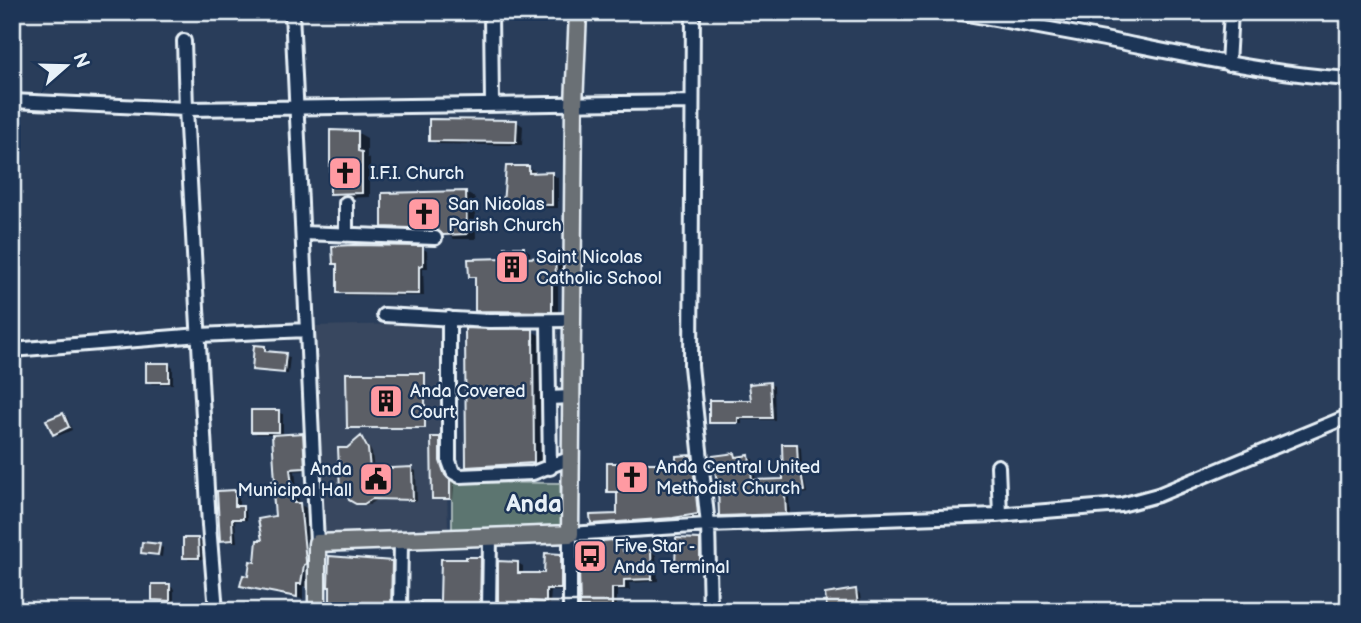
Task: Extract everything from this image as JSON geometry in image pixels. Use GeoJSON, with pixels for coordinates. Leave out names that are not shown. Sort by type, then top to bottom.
{"type":"FeatureCollection","features":[{"type":"Feature","properties":{"kind":"main road"},"geometry":{"type":"LineString","coordinates":[[317,611],[317,544],[570,534],[574,104],[578,12]]}},
{"type":"Feature","properties":{"kind":"street"},"geometry":{"type":"LineString","coordinates":[[292,12],[317,544]]}},
{"type":"Feature","properties":{"kind":"street"},"geometry":{"type":"LineString","coordinates":[[491,12],[492,104]]}},
{"type":"Feature","properties":{"kind":"street"},"geometry":{"type":"LineString","coordinates":[[692,12],[691,366],[709,525],[710,611]]}},
{"type":"Feature","properties":{"kind":"street"},"geometry":{"type":"LineString","coordinates":[[956,12],[1098,37],[1228,64],[1303,76],[1349,79]]}},
{"type":"Feature","properties":{"kind":"street"},"geometry":{"type":"LineString","coordinates":[[1228,64],[1231,12]]}},
{"type":"Feature","properties":{"kind":"street"},"geometry":{"type":"LineString","coordinates":[[184,41],[209,525],[216,611]]}},
{"type":"Feature","properties":{"kind":"street"},"geometry":{"type":"LineString","coordinates":[[12,101],[186,108],[691,102]]}},
{"type":"Feature","properties":{"kind":"street"},"geometry":{"type":"LineString","coordinates":[[345,235],[346,203]]}},
{"type":"Feature","properties":{"kind":"street"},"geometry":{"type":"LineString","coordinates":[[303,233],[435,238]]}},
{"type":"Feature","properties":{"kind":"street"},"geometry":{"type":"LineString","coordinates":[[384,315],[548,322],[572,320]]}},
{"type":"Feature","properties":{"kind":"street"},"geometry":{"type":"LineString","coordinates":[[449,318],[448,430],[452,470],[460,476],[533,474],[571,458]]}},
{"type":"Feature","properties":{"kind":"street"},"geometry":{"type":"LineString","coordinates":[[548,322],[550,468]]}},
{"type":"Feature","properties":{"kind":"street"},"geometry":{"type":"LineString","coordinates":[[12,350],[200,335],[307,330]]}},
{"type":"Feature","properties":{"kind":"street"},"geometry":{"type":"LineString","coordinates":[[549,398],[571,397]]}},
{"type":"Feature","properties":{"kind":"street"},"geometry":{"type":"LineString","coordinates":[[570,611],[570,534],[709,525],[876,521],[1121,505],[1158,495],[1349,416]]}},
{"type":"Feature","properties":{"kind":"street"},"geometry":{"type":"LineString","coordinates":[[998,466],[1000,514]]}},
{"type":"Feature","properties":{"kind":"street"},"geometry":{"type":"LineString","coordinates":[[489,537],[489,611]]}},
{"type":"Feature","properties":{"kind":"street"},"geometry":{"type":"LineString","coordinates":[[400,611],[401,540]]}},
{"type":"Feature","properties":{"kind":"shaded area"},"geometry":{"type":"Polygon","coordinates":[[[443,323],[448,531],[321,533],[316,326],[443,323]]]}},
{"type":"Feature","properties":{"kind":"green space"},"geometry":{"type":"Polygon","coordinates":[[[452,482],[560,483],[562,528],[452,529],[452,482]]]}},
{"type":"Feature","properties":{"kind":"building"},"geometry":{"type":"Polygon","coordinates":[[[429,119],[517,120],[516,142],[429,141],[429,119]]]}},
{"type":"Feature","properties":{"kind":"building","name":"I.F.I. Church"},"geometry":{"type":"Polygon","coordinates":[[[330,130],[358,131],[358,151],[362,152],[362,193],[330,194],[330,130]]]}},
{"type":"Feature","properties":{"kind":"building"},"geometry":{"type":"Polygon","coordinates":[[[506,166],[529,166],[529,173],[552,172],[552,205],[503,204],[506,166]]]}},
{"type":"Feature","properties":{"kind":"building","name":"San Nicolas Parish Church"},"geometry":{"type":"Polygon","coordinates":[[[466,191],[467,234],[443,235],[435,229],[382,227],[382,193],[466,191]]]}},
{"type":"Feature","properties":{"kind":"building"},"geometry":{"type":"Polygon","coordinates":[[[332,246],[423,246],[423,265],[419,266],[419,294],[337,293],[337,264],[333,264],[332,246]]]}},
{"type":"Feature","properties":{"kind":"building"},"geometry":{"type":"Polygon","coordinates":[[[505,247],[524,247],[524,258],[555,257],[552,312],[475,311],[475,277],[469,277],[468,259],[506,258],[505,247]]]}},
{"type":"Feature","properties":{"kind":"building"},"geometry":{"type":"Polygon","coordinates":[[[465,328],[533,329],[534,463],[466,467],[465,328]]]}},
{"type":"Feature","properties":{"kind":"building"},"geometry":{"type":"Polygon","coordinates":[[[254,345],[265,346],[265,351],[286,353],[284,373],[252,370],[254,345]]]}},
{"type":"Feature","properties":{"kind":"building"},"geometry":{"type":"Polygon","coordinates":[[[146,363],[169,363],[169,382],[146,382],[146,363]]]}},
{"type":"Feature","properties":{"kind":"building","name":"Anda Covered Court"},"geometry":{"type":"Polygon","coordinates":[[[346,373],[425,373],[425,428],[347,428],[346,373]]]}},
{"type":"Feature","properties":{"kind":"building"},"geometry":{"type":"Polygon","coordinates":[[[770,382],[772,418],[738,418],[738,423],[709,423],[709,400],[751,400],[749,384],[770,382]]]}},
{"type":"Feature","properties":{"kind":"building"},"geometry":{"type":"Polygon","coordinates":[[[251,410],[279,410],[279,432],[251,432],[251,410]]]}},
{"type":"Feature","properties":{"kind":"building"},"geometry":{"type":"Polygon","coordinates":[[[63,413],[69,427],[53,435],[46,420],[63,413]]]}},
{"type":"Feature","properties":{"kind":"building"},"geometry":{"type":"Polygon","coordinates":[[[303,433],[305,468],[290,469],[294,503],[300,503],[306,561],[301,584],[297,584],[297,597],[240,586],[243,575],[248,576],[250,561],[255,562],[257,540],[262,540],[258,519],[275,516],[272,435],[303,433]]]}},
{"type":"Feature","properties":{"kind":"building","name":"Anda Municipal Hall"},"geometry":{"type":"Polygon","coordinates":[[[361,436],[368,449],[370,469],[412,467],[413,500],[372,499],[364,504],[356,504],[349,500],[346,491],[340,490],[338,448],[347,448],[361,436]]]}},
{"type":"Feature","properties":{"kind":"building"},"geometry":{"type":"Polygon","coordinates":[[[431,437],[440,437],[440,461],[450,480],[450,499],[432,499],[431,437]]]}},
{"type":"Feature","properties":{"kind":"building"},"geometry":{"type":"Polygon","coordinates":[[[782,444],[797,444],[798,465],[804,491],[785,494],[786,514],[719,516],[718,486],[712,456],[735,453],[736,457],[749,455],[752,480],[783,479],[782,444]]]}},
{"type":"Feature","properties":{"kind":"building"},"geometry":{"type":"Polygon","coordinates":[[[692,455],[698,514],[591,524],[590,515],[617,514],[617,492],[607,492],[607,463],[676,463],[676,456],[692,455]]]}},
{"type":"Feature","properties":{"kind":"building"},"geometry":{"type":"Polygon","coordinates":[[[235,490],[235,506],[243,506],[243,519],[232,519],[233,540],[220,541],[217,491],[235,490]]]}},
{"type":"Feature","properties":{"kind":"building"},"geometry":{"type":"Polygon","coordinates":[[[183,538],[198,538],[199,558],[183,558],[183,538]]]}},
{"type":"Feature","properties":{"kind":"building"},"geometry":{"type":"Polygon","coordinates":[[[676,538],[700,539],[700,568],[675,567],[676,538]]]}},
{"type":"Feature","properties":{"kind":"building"},"geometry":{"type":"Polygon","coordinates":[[[613,540],[613,546],[623,546],[623,551],[651,550],[652,579],[624,580],[624,588],[612,588],[612,607],[580,607],[579,569],[603,570],[602,541],[613,540]]]}},
{"type":"Feature","properties":{"kind":"building"},"geometry":{"type":"Polygon","coordinates":[[[142,542],[160,544],[158,555],[141,553],[142,542]]]}},
{"type":"Feature","properties":{"kind":"building"},"geometry":{"type":"Polygon","coordinates":[[[545,553],[561,554],[561,589],[546,589],[546,602],[527,601],[526,611],[498,611],[498,561],[518,562],[518,573],[544,573],[545,553]]]}},
{"type":"Feature","properties":{"kind":"building"},"geometry":{"type":"Polygon","coordinates":[[[329,556],[392,561],[391,611],[330,609],[329,556]]]}},
{"type":"Feature","properties":{"kind":"building"},"geometry":{"type":"Polygon","coordinates":[[[481,557],[480,610],[421,611],[421,601],[440,601],[441,559],[481,557]]]}},
{"type":"Feature","properties":{"kind":"building"},"geometry":{"type":"Polygon","coordinates":[[[152,584],[170,584],[170,601],[152,600],[152,584]]]}},
{"type":"Feature","properties":{"kind":"building"},"geometry":{"type":"Polygon","coordinates":[[[856,589],[858,606],[827,609],[825,594],[856,589]]]}},
{"type":"Feature","properties":{"kind":"place","name":"I.F.I. Church"},"geometry":{"type":"Point","coordinates":[345,173]}},
{"type":"Feature","properties":{"kind":"place","name":"San Nicolas Parish Church"},"geometry":{"type":"Point","coordinates":[424,214]}},
{"type":"Feature","properties":{"kind":"place","name":"Saint Nicolas Catholic School"},"geometry":{"type":"Point","coordinates":[512,267]}},
{"type":"Feature","properties":{"kind":"place","name":"Anda Covered Court"},"geometry":{"type":"Point","coordinates":[386,401]}},
{"type":"Feature","properties":{"kind":"place","name":"Anda Central United Methodist Church"},"geometry":{"type":"Point","coordinates":[632,477]}},
{"type":"Feature","properties":{"kind":"place","name":"Anda Municipal Hall"},"geometry":{"type":"Point","coordinates":[376,479]}},
{"type":"Feature","properties":{"kind":"place","name":"Five Star - Anda Terminal"},"geometry":{"type":"Point","coordinates":[590,556]}},
{"type":"Feature","properties":{"kind":"district","name":"Anda"},"geometry":{"type":"Point","coordinates":[534,504]}}]}
